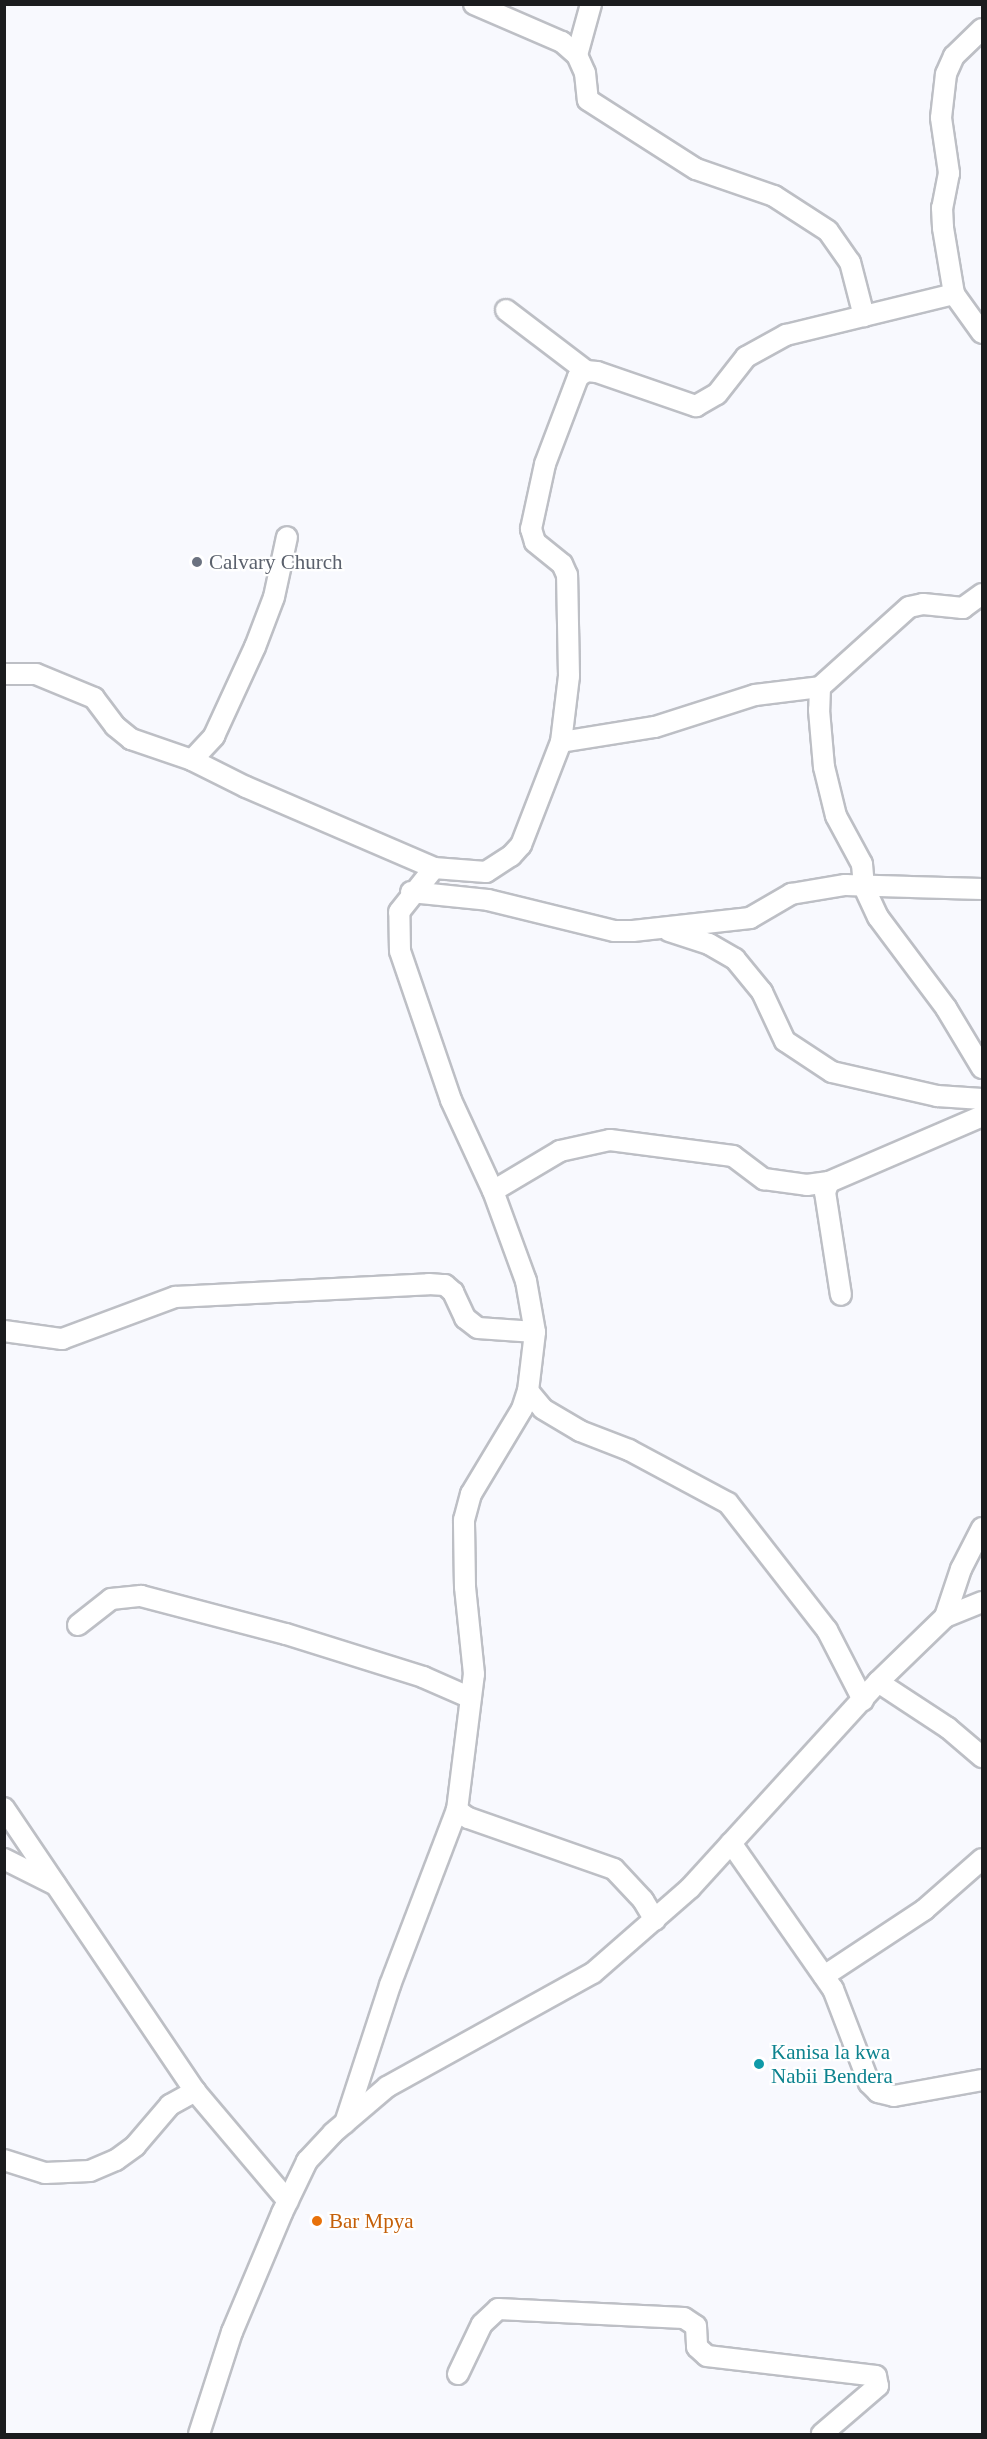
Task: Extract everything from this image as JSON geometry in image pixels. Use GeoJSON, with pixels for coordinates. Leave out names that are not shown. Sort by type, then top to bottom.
{"type":"FeatureCollection","features":[{"type":"Feature","properties":{"kind":"street"},"geometry":{"type":"LineString","coordinates":[[474,4],[562,42],[577,55],[588,83],[588,100],[696,169],[774,196],[828,231],[850,262],[864,316]]}},
{"type":"Feature","properties":{"kind":"street"},"geometry":{"type":"LineString","coordinates":[[577,55],[591,4]]}},
{"type":"Feature","properties":{"kind":"street"},"geometry":{"type":"LineString","coordinates":[[982,29],[954,56],[945,74],[941,118],[949,173],[942,208],[954,294],[982,333]]}},
{"type":"Feature","properties":{"kind":"street"},"geometry":{"type":"LineString","coordinates":[[506,309],[586,371],[696,405],[712,398],[746,357],[766,344],[816,324],[864,316],[954,294]]}},
{"type":"Feature","properties":{"kind":"street"},"geometry":{"type":"LineString","coordinates":[[4,674],[36,674],[93,698],[115,726],[131,739],[192,760],[246,787],[434,868],[486,873],[511,856],[521,845],[561,742],[569,676],[567,575],[561,564],[535,542],[531,529],[558,421],[575,381],[586,371]]}},
{"type":"Feature","properties":{"kind":"street"},"geometry":{"type":"LineString","coordinates":[[192,760],[214,736],[255,647],[274,597],[287,537]]}},
{"type":"Feature","properties":{"kind":"street"},"geometry":{"type":"LineString","coordinates":[[561,742],[655,727],[755,695],[820,687],[909,607],[922,603],[963,608],[982,594]]}},
{"type":"Feature","properties":{"kind":"street"},"geometry":{"type":"LineString","coordinates":[[820,687],[824,767],[836,816],[862,864],[864,887],[878,917],[946,1008],[982,1068]]}},
{"type":"Feature","properties":{"kind":"street"},"geometry":{"type":"LineString","coordinates":[[345,2123],[390,1985],[457,1810],[471,1698],[473,1655],[467,1615],[464,1520],[471,1494],[508,1436],[528,1391],[535,1332],[526,1281],[493,1191],[451,1100],[400,951],[399,912],[411,892],[434,868]]}},
{"type":"Feature","properties":{"kind":"street"},"geometry":{"type":"LineString","coordinates":[[411,892],[488,900],[614,931],[750,918],[791,894],[845,885],[982,889]]}},
{"type":"Feature","properties":{"kind":"street"},"geometry":{"type":"LineString","coordinates":[[661,928],[708,944],[735,959],[762,992],[785,1041],[832,1072],[937,1096],[982,1099]]}},
{"type":"Feature","properties":{"kind":"street"},"geometry":{"type":"LineString","coordinates":[[493,1191],[560,1151],[610,1140],[733,1156],[764,1179],[784,1183],[829,1182],[982,1116]]}},
{"type":"Feature","properties":{"kind":"street"},"geometry":{"type":"LineString","coordinates":[[829,1182],[825,1192],[841,1294]]}},
{"type":"Feature","properties":{"kind":"street"},"geometry":{"type":"LineString","coordinates":[[4,1331],[62,1338],[175,1297],[429,1284],[445,1285],[453,1292],[465,1318],[478,1328],[535,1332]]}},
{"type":"Feature","properties":{"kind":"street"},"geometry":{"type":"LineString","coordinates":[[528,1391],[543,1409],[580,1431],[629,1450],[728,1503],[827,1630],[863,1700]]}},
{"type":"Feature","properties":{"kind":"street"},"geometry":{"type":"LineString","coordinates":[[945,1617],[961,1569],[982,1528]]}},
{"type":"Feature","properties":{"kind":"street"},"geometry":{"type":"LineString","coordinates":[[78,1626],[111,1599],[141,1596],[286,1634],[423,1677],[471,1698]]}},
{"type":"Feature","properties":{"kind":"street"},"geometry":{"type":"LineString","coordinates":[[199,2434],[232,2332],[307,2161],[345,2123],[387,2087],[593,1973],[655,1920],[731,1843],[878,1682],[945,1617],[982,1602]]}},
{"type":"Feature","properties":{"kind":"street"},"geometry":{"type":"LineString","coordinates":[[878,1682],[948,1728],[982,1757]]}},
{"type":"Feature","properties":{"kind":"street"},"geometry":{"type":"LineString","coordinates":[[4,1808],[195,2091],[288,2201]]}},
{"type":"Feature","properties":{"kind":"street"},"geometry":{"type":"LineString","coordinates":[[457,1810],[468,1818],[614,1869],[643,1900],[655,1920]]}},
{"type":"Feature","properties":{"kind":"street"},"geometry":{"type":"LineString","coordinates":[[731,1843],[824,1976],[869,2083],[879,2092],[894,2096],[982,2080]]}},
{"type":"Feature","properties":{"kind":"street"},"geometry":{"type":"LineString","coordinates":[[4,1859],[58,1887]]}},
{"type":"Feature","properties":{"kind":"street"},"geometry":{"type":"LineString","coordinates":[[824,1976],[924,1911],[982,1859]]}},
{"type":"Feature","properties":{"kind":"street"},"geometry":{"type":"LineString","coordinates":[[4,2160],[45,2173],[90,2171],[126,2153],[170,2105],[195,2091]]}},
{"type":"Feature","properties":{"kind":"street"},"geometry":{"type":"LineString","coordinates":[[458,2374],[482,2324],[498,2310],[684,2318],[696,2326],[697,2347],[707,2356],[876,2376],[878,2386],[822,2434]]}},
{"type":"Feature","properties":{"kind":"place","name":"Calvary Church"},"geometry":{"type":"Point","coordinates":[197,562]}},
{"type":"Feature","properties":{"kind":"place","name":"Kanisa la kwa Nabii Bendera"},"geometry":{"type":"Point","coordinates":[759,2064]}},
{"type":"Feature","properties":{"kind":"place","name":"Bar Mpya"},"geometry":{"type":"Point","coordinates":[317,2221]}}]}
